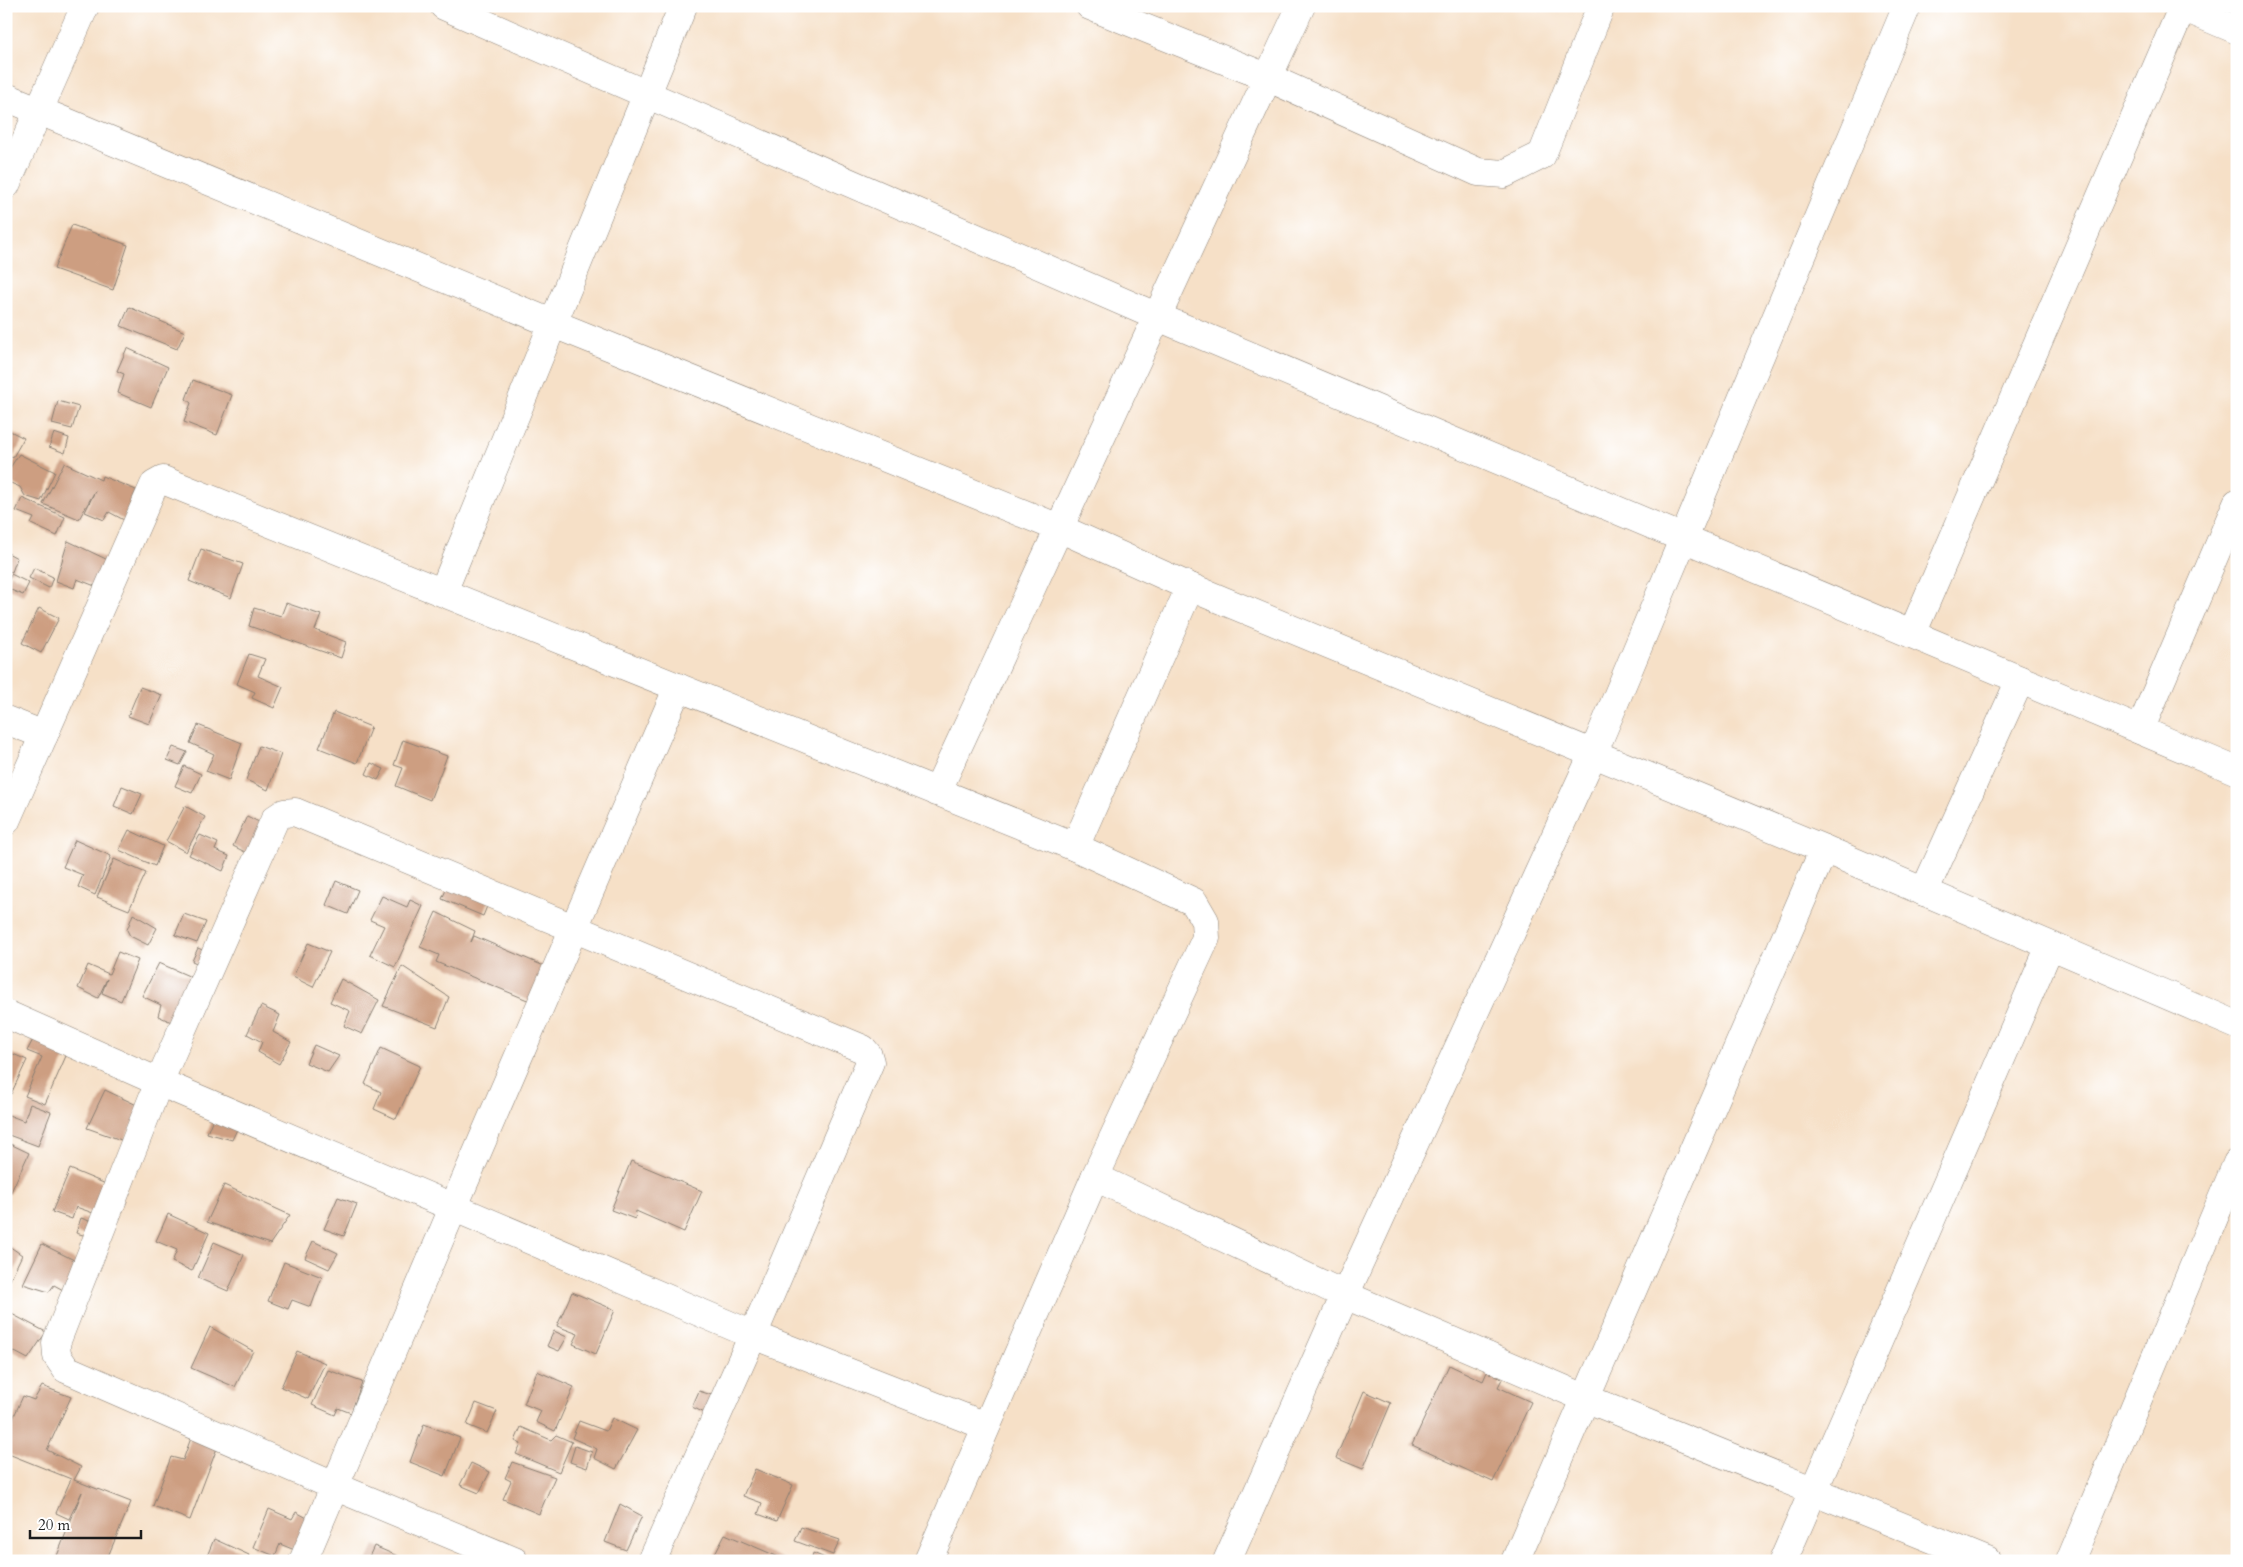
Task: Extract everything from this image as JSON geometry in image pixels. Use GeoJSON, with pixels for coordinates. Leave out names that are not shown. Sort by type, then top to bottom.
{"type":"FeatureCollection","features":[{"type":"Feature","properties":{"kind":"street"},"geometry":{"type":"LineString","coordinates":[[6,185],[85,6]]}},
{"type":"Feature","properties":{"kind":"street"},"geometry":{"type":"LineString","coordinates":[[444,6],[1158,316],[2237,771]]}},
{"type":"Feature","properties":{"kind":"street"},"geometry":{"type":"LineString","coordinates":[[443,592],[683,6]]}},
{"type":"Feature","properties":{"kind":"street"},"geometry":{"type":"LineString","coordinates":[[1090,6],[1269,78],[1478,172],[1504,174],[1542,154],[1601,6]]}},
{"type":"Feature","properties":{"kind":"street"},"geometry":{"type":"LineString","coordinates":[[937,792],[1269,78],[1300,6]]}},
{"type":"Feature","properties":{"kind":"street"},"geometry":{"type":"LineString","coordinates":[[1227,1561],[1592,754],[1907,6]]}},
{"type":"Feature","properties":{"kind":"street"},"geometry":{"type":"LineString","coordinates":[[1912,634],[2182,7],[2237,30]]}},
{"type":"Feature","properties":{"kind":"street"},"geometry":{"type":"LineString","coordinates":[[6,97],[554,324],[1060,528],[1190,587],[1824,849],[2237,1025]]}},
{"type":"Feature","properties":{"kind":"street"},"geometry":{"type":"LineString","coordinates":[[6,821],[154,485],[158,481],[163,480],[1075,847],[1194,902],[1205,921],[1206,938],[1095,1177],[928,1561]]}},
{"type":"Feature","properties":{"kind":"street"},"geometry":{"type":"LineString","coordinates":[[2140,730],[2237,503]]}},
{"type":"Feature","properties":{"kind":"street"},"geometry":{"type":"LineString","coordinates":[[1075,847],[1190,587]]}},
{"type":"Feature","properties":{"kind":"street"},"geometry":{"type":"LineString","coordinates":[[1924,892],[2020,680]]}},
{"type":"Feature","properties":{"kind":"street"},"geometry":{"type":"LineString","coordinates":[[303,1561],[678,687]]}},
{"type":"Feature","properties":{"kind":"street"},"geometry":{"type":"LineString","coordinates":[[6,720],[44,735]]}},
{"type":"Feature","properties":{"kind":"street"},"geometry":{"type":"LineString","coordinates":[[514,1561],[476,1554],[334,1486],[66,1369],[57,1356],[56,1343],[159,1082],[275,819],[284,813],[295,812],[575,928],[863,1049],[868,1055],[870,1062],[753,1335],[652,1561]]}},
{"type":"Feature","properties":{"kind":"street"},"geometry":{"type":"LineString","coordinates":[[1515,1561],[1824,849]]}},
{"type":"Feature","properties":{"kind":"street"},"geometry":{"type":"LineString","coordinates":[[1782,1561],[2050,946]]}},
{"type":"Feature","properties":{"kind":"street"},"geometry":{"type":"LineString","coordinates":[[6,1014],[159,1082],[454,1206],[753,1335],[986,1426]]}},
{"type":"Feature","properties":{"kind":"street"},"geometry":{"type":"LineString","coordinates":[[2070,1561],[2237,1163]]}},
{"type":"Feature","properties":{"kind":"street"},"geometry":{"type":"LineString","coordinates":[[1095,1177],[1346,1295],[1585,1398],[1812,1492],[1987,1561]]}},
{"type":"Feature","properties":{"kind":"building"},"geometry":{"type":"Polygon","coordinates":[[[72,225],[128,245],[113,290],[54,269],[72,225]]]}},
{"type":"Feature","properties":{"kind":"building"},"geometry":{"type":"Polygon","coordinates":[[[129,307],[185,332],[177,349],[121,326],[129,307]]]}},
{"type":"Feature","properties":{"kind":"building"},"geometry":{"type":"Polygon","coordinates":[[[127,348],[168,367],[151,407],[118,393],[124,374],[117,371],[127,348]]]}},
{"type":"Feature","properties":{"kind":"building"},"geometry":{"type":"Polygon","coordinates":[[[193,380],[232,395],[217,435],[184,422],[191,403],[186,399],[193,380]]]}},
{"type":"Feature","properties":{"kind":"building"},"geometry":{"type":"Polygon","coordinates":[[[58,401],[79,407],[72,429],[52,424],[58,401]]]}},
{"type":"Feature","properties":{"kind":"building"},"geometry":{"type":"Polygon","coordinates":[[[6,429],[24,438],[13,457],[6,454],[6,429]]]}},
{"type":"Feature","properties":{"kind":"building"},"geometry":{"type":"Polygon","coordinates":[[[54,433],[69,438],[65,453],[49,447],[54,433]]]}},
{"type":"Feature","properties":{"kind":"building"},"geometry":{"type":"Polygon","coordinates":[[[19,454],[55,472],[41,501],[25,496],[20,487],[6,481],[6,474],[19,454]]]}},
{"type":"Feature","properties":{"kind":"building"},"geometry":{"type":"Polygon","coordinates":[[[64,463],[101,480],[102,476],[136,490],[124,520],[109,512],[104,520],[85,512],[95,491],[79,519],[43,504],[64,463]]]}},
{"type":"Feature","properties":{"kind":"building"},"geometry":{"type":"Polygon","coordinates":[[[22,498],[65,517],[57,536],[31,524],[34,518],[16,511],[22,498]]]}},
{"type":"Feature","properties":{"kind":"building"},"geometry":{"type":"Polygon","coordinates":[[[68,541],[108,560],[95,586],[77,579],[74,588],[56,581],[68,541]]]}},
{"type":"Feature","properties":{"kind":"building"},"geometry":{"type":"Polygon","coordinates":[[[201,549],[243,564],[231,598],[189,581],[201,549]]]}},
{"type":"Feature","properties":{"kind":"building"},"geometry":{"type":"Polygon","coordinates":[[[6,552],[17,558],[12,572],[6,570],[6,552]]]}},
{"type":"Feature","properties":{"kind":"building"},"geometry":{"type":"Polygon","coordinates":[[[34,568],[53,577],[49,588],[29,578],[34,568]]]}},
{"type":"Feature","properties":{"kind":"building"},"geometry":{"type":"Polygon","coordinates":[[[11,574],[29,583],[23,595],[6,588],[11,574]]]}},
{"type":"Feature","properties":{"kind":"building"},"geometry":{"type":"Polygon","coordinates":[[[286,603],[321,615],[315,630],[346,642],[341,658],[249,626],[254,608],[281,616],[286,603]]]}},
{"type":"Feature","properties":{"kind":"building"},"geometry":{"type":"Polygon","coordinates":[[[39,608],[59,618],[41,653],[22,643],[39,608]]]}},
{"type":"Feature","properties":{"kind":"building"},"geometry":{"type":"Polygon","coordinates":[[[249,654],[265,659],[258,676],[283,687],[274,708],[252,698],[255,692],[237,684],[249,654]]]}},
{"type":"Feature","properties":{"kind":"building"},"geometry":{"type":"Polygon","coordinates":[[[140,687],[162,695],[149,724],[128,716],[140,687]]]}},
{"type":"Feature","properties":{"kind":"building"},"geometry":{"type":"Polygon","coordinates":[[[334,712],[371,727],[357,763],[319,748],[334,712]]]}},
{"type":"Feature","properties":{"kind":"building"},"geometry":{"type":"Polygon","coordinates":[[[198,725],[242,743],[229,780],[206,771],[214,754],[190,743],[198,725]]]}},
{"type":"Feature","properties":{"kind":"building"},"geometry":{"type":"Polygon","coordinates":[[[403,740],[447,756],[430,800],[396,786],[403,768],[394,765],[403,740]]]}},
{"type":"Feature","properties":{"kind":"building"},"geometry":{"type":"Polygon","coordinates":[[[259,746],[281,754],[268,790],[246,780],[259,746]]]}},
{"type":"Feature","properties":{"kind":"building"},"geometry":{"type":"Polygon","coordinates":[[[173,747],[187,752],[180,765],[167,760],[173,747]]]}},
{"type":"Feature","properties":{"kind":"building"},"geometry":{"type":"Polygon","coordinates":[[[371,763],[384,769],[378,780],[366,774],[371,763]]]}},
{"type":"Feature","properties":{"kind":"building"},"geometry":{"type":"Polygon","coordinates":[[[184,766],[201,774],[192,793],[175,786],[184,766]]]}},
{"type":"Feature","properties":{"kind":"building"},"geometry":{"type":"Polygon","coordinates":[[[122,786],[142,794],[133,814],[114,806],[122,786]]]}},
{"type":"Feature","properties":{"kind":"building"},"geometry":{"type":"Polygon","coordinates":[[[185,806],[205,817],[186,852],[166,841],[185,806]]]}},
{"type":"Feature","properties":{"kind":"building"},"geometry":{"type":"Polygon","coordinates":[[[247,816],[267,826],[253,856],[233,846],[247,816]]]}},
{"type":"Feature","properties":{"kind":"building"},"geometry":{"type":"Polygon","coordinates":[[[129,830],[163,846],[155,866],[119,850],[129,830]]]}},
{"type":"Feature","properties":{"kind":"building"},"geometry":{"type":"Polygon","coordinates":[[[200,835],[218,843],[215,850],[229,856],[223,871],[189,855],[200,835]]]}},
{"type":"Feature","properties":{"kind":"building"},"geometry":{"type":"Polygon","coordinates":[[[75,840],[111,856],[95,895],[78,887],[83,875],[63,867],[75,840]]]}},
{"type":"Feature","properties":{"kind":"building"},"geometry":{"type":"Polygon","coordinates":[[[114,859],[146,873],[129,910],[97,897],[114,859]]]}},
{"type":"Feature","properties":{"kind":"building"},"geometry":{"type":"Polygon","coordinates":[[[336,881],[358,890],[348,914],[326,905],[336,881]]]}},
{"type":"Feature","properties":{"kind":"building"},"geometry":{"type":"Polygon","coordinates":[[[449,883],[490,899],[483,916],[442,899],[449,883]]]}},
{"type":"Feature","properties":{"kind":"building"},"geometry":{"type":"Polygon","coordinates":[[[382,896],[407,907],[410,900],[423,906],[395,967],[370,955],[384,926],[370,920],[382,896]]]}},
{"type":"Feature","properties":{"kind":"building"},"geometry":{"type":"Polygon","coordinates":[[[436,912],[475,931],[471,942],[474,936],[551,969],[537,1004],[436,962],[439,955],[420,947],[436,912]]]}},
{"type":"Feature","properties":{"kind":"building"},"geometry":{"type":"Polygon","coordinates":[[[133,914],[157,928],[148,945],[130,936],[127,930],[133,914]]]}},
{"type":"Feature","properties":{"kind":"building"},"geometry":{"type":"Polygon","coordinates":[[[184,914],[206,922],[197,943],[175,935],[184,914]]]}},
{"type":"Feature","properties":{"kind":"building"},"geometry":{"type":"Polygon","coordinates":[[[308,943],[330,952],[313,987],[293,977],[308,943]]]}},
{"type":"Feature","properties":{"kind":"building"},"geometry":{"type":"Polygon","coordinates":[[[198,948],[211,954],[205,967],[192,961],[198,948]]]}},
{"type":"Feature","properties":{"kind":"building"},"geometry":{"type":"Polygon","coordinates":[[[118,952],[138,960],[121,1001],[102,993],[107,979],[98,998],[78,988],[88,965],[109,974],[118,952]]]}},
{"type":"Feature","properties":{"kind":"building"},"geometry":{"type":"Polygon","coordinates":[[[159,963],[198,980],[178,1025],[158,1016],[161,1005],[142,996],[159,963]]]}},
{"type":"Feature","properties":{"kind":"building"},"geometry":{"type":"Polygon","coordinates":[[[402,966],[449,997],[437,1027],[383,1006],[402,966]]]}},
{"type":"Feature","properties":{"kind":"building"},"geometry":{"type":"Polygon","coordinates":[[[341,979],[379,1000],[362,1034],[344,1026],[350,1011],[330,1002],[341,979]]]}},
{"type":"Feature","properties":{"kind":"building"},"geometry":{"type":"Polygon","coordinates":[[[261,1006],[280,1015],[273,1032],[291,1042],[279,1064],[258,1052],[262,1042],[247,1034],[261,1006]]]}},
{"type":"Feature","properties":{"kind":"building"},"geometry":{"type":"Polygon","coordinates":[[[36,1034],[69,1049],[45,1104],[25,1096],[42,1057],[27,1051],[36,1034]]]}},
{"type":"Feature","properties":{"kind":"building"},"geometry":{"type":"Polygon","coordinates":[[[314,1045],[339,1056],[328,1072],[306,1063],[314,1045]]]}},
{"type":"Feature","properties":{"kind":"building"},"geometry":{"type":"Polygon","coordinates":[[[381,1048],[420,1066],[396,1119],[374,1109],[381,1092],[365,1084],[381,1048]]]}},
{"type":"Feature","properties":{"kind":"building"},"geometry":{"type":"Polygon","coordinates":[[[6,1051],[27,1060],[11,1094],[6,1092],[6,1051]]]}},
{"type":"Feature","properties":{"kind":"building"},"geometry":{"type":"Polygon","coordinates":[[[105,1090],[141,1107],[124,1141],[87,1128],[105,1090]]]}},
{"type":"Feature","properties":{"kind":"building"},"geometry":{"type":"Polygon","coordinates":[[[30,1104],[51,1112],[38,1146],[6,1134],[6,1114],[24,1121],[30,1104]]]}},
{"type":"Feature","properties":{"kind":"building"},"geometry":{"type":"Polygon","coordinates":[[[214,1116],[239,1125],[232,1140],[207,1133],[214,1116]]]}},
{"type":"Feature","properties":{"kind":"building"},"geometry":{"type":"Polygon","coordinates":[[[6,1142],[29,1153],[10,1194],[6,1192],[6,1142]]]}},
{"type":"Feature","properties":{"kind":"building"},"geometry":{"type":"Polygon","coordinates":[[[631,1161],[702,1191],[684,1232],[636,1211],[635,1219],[611,1210],[631,1161]]]}},
{"type":"Feature","properties":{"kind":"building"},"geometry":{"type":"Polygon","coordinates":[[[70,1169],[106,1184],[96,1214],[76,1207],[72,1219],[52,1212],[70,1169]]]}},
{"type":"Feature","properties":{"kind":"building"},"geometry":{"type":"Polygon","coordinates":[[[224,1185],[290,1215],[270,1244],[207,1222],[224,1185]]]}},
{"type":"Feature","properties":{"kind":"building"},"geometry":{"type":"Polygon","coordinates":[[[338,1197],[357,1204],[344,1236],[324,1229],[338,1197]]]}},
{"type":"Feature","properties":{"kind":"building"},"geometry":{"type":"Polygon","coordinates":[[[168,1214],[209,1233],[192,1271],[172,1262],[177,1250],[156,1241],[168,1214]]]}},
{"type":"Feature","properties":{"kind":"building"},"geometry":{"type":"Polygon","coordinates":[[[81,1218],[95,1223],[90,1237],[76,1233],[81,1218]]]}},
{"type":"Feature","properties":{"kind":"building"},"geometry":{"type":"Polygon","coordinates":[[[313,1241],[338,1253],[329,1269],[305,1258],[313,1241]]]}},
{"type":"Feature","properties":{"kind":"building"},"geometry":{"type":"Polygon","coordinates":[[[214,1242],[244,1255],[228,1291],[198,1278],[214,1242]]]}},
{"type":"Feature","properties":{"kind":"building"},"geometry":{"type":"Polygon","coordinates":[[[6,1244],[22,1255],[8,1284],[6,1284],[6,1244]]]}},
{"type":"Feature","properties":{"kind":"building"},"geometry":{"type":"Polygon","coordinates":[[[42,1244],[80,1263],[65,1291],[54,1285],[49,1292],[23,1284],[42,1244]]]}},
{"type":"Feature","properties":{"kind":"building"},"geometry":{"type":"Polygon","coordinates":[[[284,1262],[322,1277],[311,1307],[292,1300],[288,1309],[268,1301],[284,1262]]]}},
{"type":"Feature","properties":{"kind":"building"},"geometry":{"type":"Polygon","coordinates":[[[572,1292],[615,1310],[596,1354],[573,1344],[578,1334],[557,1326],[572,1292]]]}},
{"type":"Feature","properties":{"kind":"building"},"geometry":{"type":"Polygon","coordinates":[[[6,1311],[46,1332],[28,1359],[13,1351],[9,1356],[6,1355],[6,1311]]]}},
{"type":"Feature","properties":{"kind":"building"},"geometry":{"type":"Polygon","coordinates":[[[210,1327],[253,1351],[235,1387],[191,1368],[210,1327]]]}},
{"type":"Feature","properties":{"kind":"building"},"geometry":{"type":"Polygon","coordinates":[[[554,1331],[567,1337],[559,1351],[547,1346],[554,1331]]]}},
{"type":"Feature","properties":{"kind":"building"},"geometry":{"type":"Polygon","coordinates":[[[297,1351],[325,1363],[308,1399],[281,1387],[297,1351]]]}},
{"type":"Feature","properties":{"kind":"building"},"geometry":{"type":"Polygon","coordinates":[[[1449,1365],[1483,1381],[1487,1372],[1502,1379],[1498,1387],[1531,1402],[1493,1482],[1412,1445],[1449,1365]]]}},
{"type":"Feature","properties":{"kind":"building"},"geometry":{"type":"Polygon","coordinates":[[[328,1370],[362,1382],[351,1413],[338,1408],[335,1415],[312,1405],[328,1370]]]}},
{"type":"Feature","properties":{"kind":"building"},"geometry":{"type":"Polygon","coordinates":[[[537,1371],[574,1387],[555,1431],[536,1422],[541,1411],[524,1404],[537,1371]]]}},
{"type":"Feature","properties":{"kind":"building"},"geometry":{"type":"Polygon","coordinates":[[[42,1386],[71,1397],[47,1450],[81,1467],[74,1480],[131,1502],[106,1561],[55,1561],[82,1492],[69,1519],[56,1513],[71,1479],[6,1453],[6,1434],[23,1396],[34,1400],[42,1386]]]}},
{"type":"Feature","properties":{"kind":"building"},"geometry":{"type":"Polygon","coordinates":[[[6,1389],[10,1390],[6,1400],[6,1389]]]}},
{"type":"Feature","properties":{"kind":"building"},"geometry":{"type":"Polygon","coordinates":[[[699,1391],[718,1397],[711,1416],[692,1407],[699,1391]]]}},
{"type":"Feature","properties":{"kind":"building"},"geometry":{"type":"Polygon","coordinates":[[[1364,1391],[1391,1403],[1363,1469],[1336,1458],[1364,1391]]]}},
{"type":"Feature","properties":{"kind":"building"},"geometry":{"type":"Polygon","coordinates":[[[476,1403],[497,1411],[487,1433],[467,1425],[476,1403]]]}},
{"type":"Feature","properties":{"kind":"building"},"geometry":{"type":"Polygon","coordinates":[[[612,1418],[637,1430],[616,1469],[594,1458],[597,1449],[572,1438],[579,1421],[606,1431],[612,1418]]]}},
{"type":"Feature","properties":{"kind":"building"},"geometry":{"type":"Polygon","coordinates":[[[424,1424],[460,1438],[445,1476],[410,1462],[424,1424]]]}},
{"type":"Feature","properties":{"kind":"building"},"geometry":{"type":"Polygon","coordinates":[[[521,1427],[551,1440],[556,1435],[572,1442],[559,1472],[516,1454],[521,1444],[515,1441],[521,1427]]]}},
{"type":"Feature","properties":{"kind":"building"},"geometry":{"type":"Polygon","coordinates":[[[191,1438],[217,1448],[190,1520],[153,1506],[171,1457],[183,1460],[191,1438]]]}},
{"type":"Feature","properties":{"kind":"building"},"geometry":{"type":"Polygon","coordinates":[[[575,1446],[592,1452],[587,1468],[570,1462],[575,1446]]]}},
{"type":"Feature","properties":{"kind":"building"},"geometry":{"type":"Polygon","coordinates":[[[512,1462],[555,1477],[539,1514],[503,1499],[511,1481],[505,1478],[512,1462]]]}},
{"type":"Feature","properties":{"kind":"building"},"geometry":{"type":"Polygon","coordinates":[[[471,1463],[490,1472],[479,1493],[460,1485],[471,1463]]]}},
{"type":"Feature","properties":{"kind":"building"},"geometry":{"type":"Polygon","coordinates":[[[755,1469],[793,1485],[777,1521],[758,1514],[762,1503],[743,1496],[755,1469]]]}},
{"type":"Feature","properties":{"kind":"building"},"geometry":{"type":"Polygon","coordinates":[[[620,1504],[642,1516],[626,1550],[605,1542],[620,1504]]]}},
{"type":"Feature","properties":{"kind":"building"},"geometry":{"type":"Polygon","coordinates":[[[269,1509],[292,1519],[296,1512],[311,1520],[297,1551],[280,1544],[275,1556],[253,1547],[269,1509]]]}},
{"type":"Feature","properties":{"kind":"building"},"geometry":{"type":"Polygon","coordinates":[[[801,1527],[840,1540],[833,1555],[795,1541],[801,1527]]]}},
{"type":"Feature","properties":{"kind":"building"},"geometry":{"type":"Polygon","coordinates":[[[725,1534],[788,1561],[711,1561],[725,1534]]]}},
{"type":"Feature","properties":{"kind":"building"},"geometry":{"type":"Polygon","coordinates":[[[214,1539],[249,1555],[247,1561],[205,1561],[214,1539]]]}},
{"type":"Feature","properties":{"kind":"building"},"geometry":{"type":"Polygon","coordinates":[[[374,1546],[409,1561],[367,1561],[374,1546]]]}},
{"type":"Feature","properties":{"kind":"building"},"geometry":{"type":"Polygon","coordinates":[[[813,1553],[832,1561],[811,1561],[813,1553]]]}}]}
